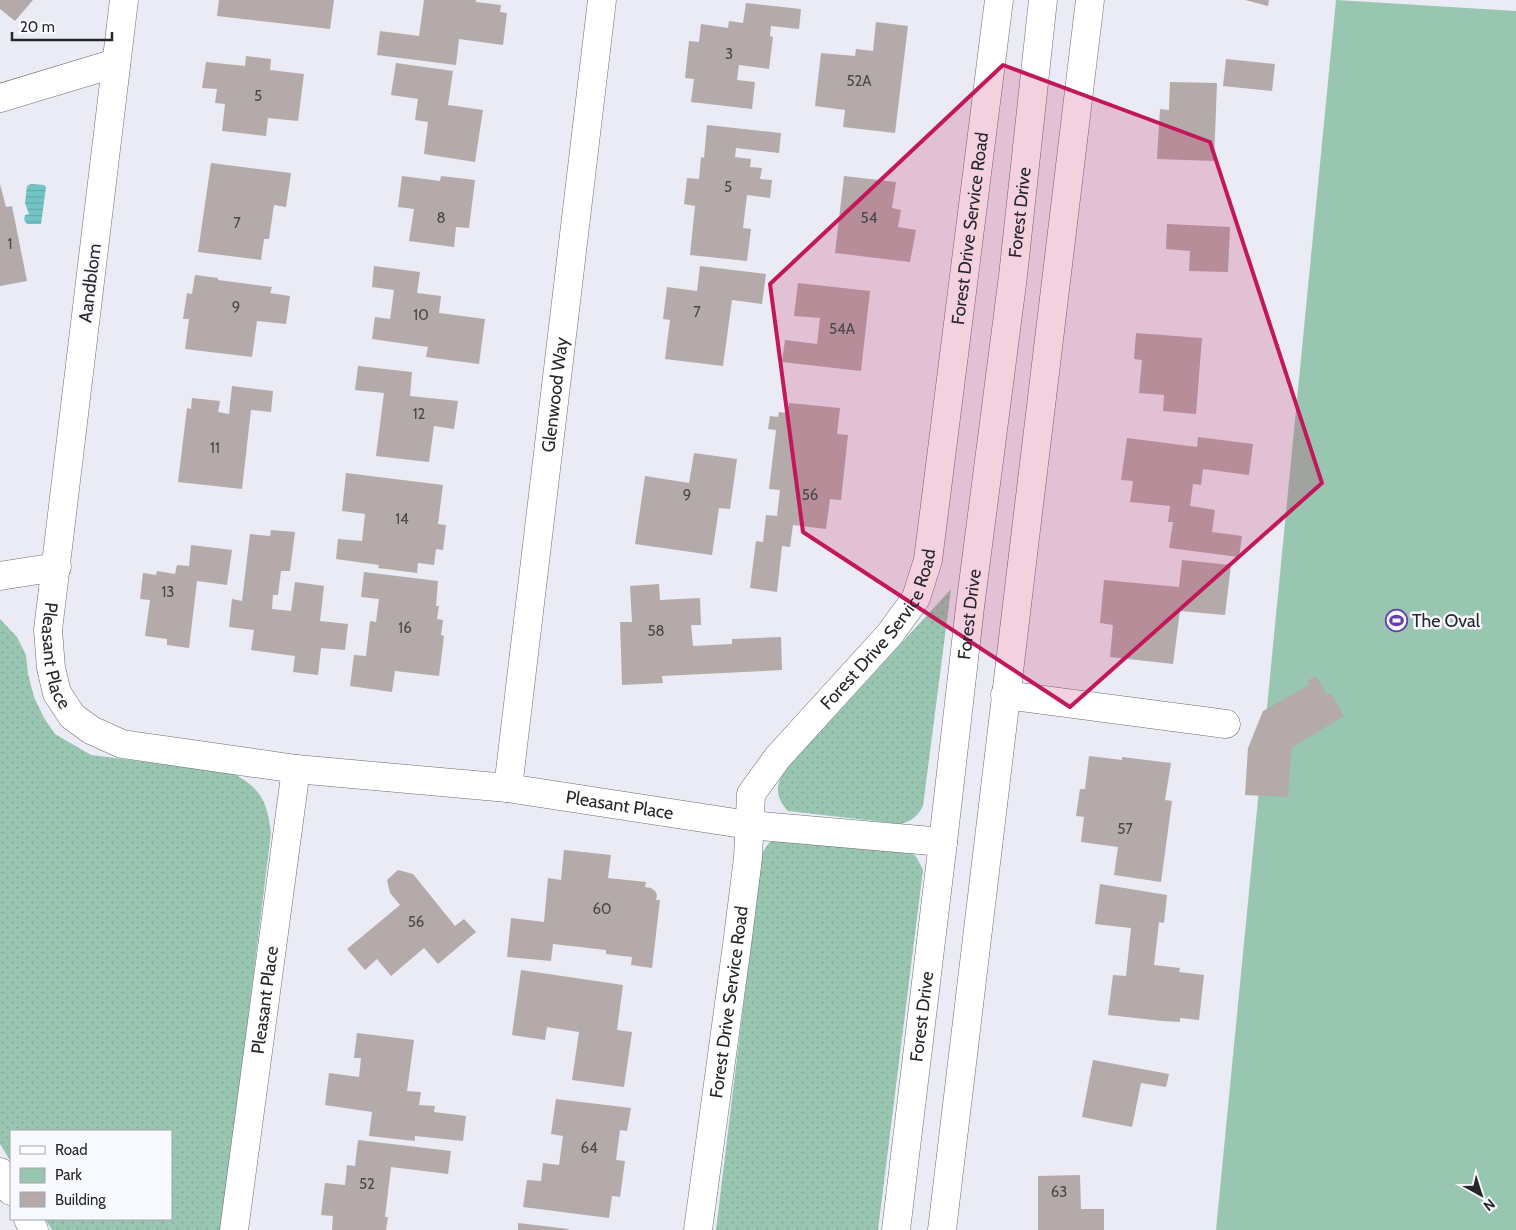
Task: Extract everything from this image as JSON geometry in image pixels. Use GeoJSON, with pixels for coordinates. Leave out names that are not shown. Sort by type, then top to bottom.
{"type":"FeatureCollection","features":[{"type":"Feature","properties":{"kind":"street","name":"Aandblom"},"geometry":{"type":"LineString","coordinates":[[57,567],[124,0]]}},
{"type":"Feature","properties":{"kind":"street","name":"Glenwood Way"},"geometry":{"type":"LineString","coordinates":[[508,788],[602,0]]}},
{"type":"Feature","properties":{"kind":"street","name":"Forest Drive Service Road"},"geometry":{"type":"LineString","coordinates":[[698,1230],[748,858],[751,794],[778,757],[890,634],[916,598],[928,560],[999,0]]}},
{"type":"Feature","properties":{"kind":"street","name":"Forest Drive"},"geometry":{"type":"LineString","coordinates":[[896,1230],[944,842],[970,607],[1013,276],[1043,0]]}},
{"type":"Feature","properties":{"kind":"street"},"geometry":{"type":"LineString","coordinates":[[942,1230],[1090,0]]}},
{"type":"Feature","properties":{"kind":"street"},"geometry":{"type":"LineString","coordinates":[[0,98],[116,63]]}},
{"type":"Feature","properties":{"kind":"street"},"geometry":{"type":"LineString","coordinates":[[0,576],[57,567]]}},
{"type":"Feature","properties":{"kind":"street","name":"Pleasant Place"},"geometry":{"type":"LineString","coordinates":[[57,567],[48,630],[51,668],[58,693],[72,716],[90,730],[122,744],[296,769],[508,788],[749,825],[944,842]]}},
{"type":"Feature","properties":{"kind":"street"},"geometry":{"type":"LineString","coordinates":[[1005,695],[1226,724]]}},
{"type":"Feature","properties":{"kind":"street","name":"Pleasant Place"},"geometry":{"type":"LineString","coordinates":[[234,1230],[296,769]]}},
{"type":"Feature","properties":{"kind":"street"},"geometry":{"type":"LineString","coordinates":[[0,1172],[10,1189]]}},
{"type":"Feature","properties":{"kind":"highlighted area"},"geometry":{"type":"Polygon","coordinates":[[[1003,65],[1210,142],[1322,483],[1070,707],[803,532],[770,284],[1003,65]]]}},
{"type":"Feature","properties":{"kind":"green space","name":"The Oval"},"geometry":{"type":"Polygon","coordinates":[[[1336,0],[1516,11],[1516,1230],[1216,1230],[1336,0]]]}},
{"type":"Feature","properties":{"kind":"green space"},"geometry":{"type":"Polygon","coordinates":[[[951,589],[923,806],[919,812],[912,819],[901,824],[788,811],[778,794],[778,784],[782,774],[951,589]]]}},
{"type":"Feature","properties":{"kind":"green space"},"geometry":{"type":"Polygon","coordinates":[[[0,619],[17,637],[26,655],[28,674],[34,697],[44,718],[55,734],[91,755],[232,773],[250,784],[261,797],[265,804],[271,833],[222,1230],[52,1230],[46,1220],[172,1220],[172,1130],[10,1130],[10,1160],[0,1144],[0,619]]]}},
{"type":"Feature","properties":{"kind":"green space"},"geometry":{"type":"Polygon","coordinates":[[[784,837],[909,849],[917,858],[923,870],[878,1230],[716,1230],[762,853],[769,843],[784,837]]]}},
{"type":"Feature","properties":{"kind":"water"},"geometry":{"type":"Polygon","coordinates":[[[31,184],[44,185],[46,187],[41,224],[27,224],[24,220],[25,215],[29,214],[25,203],[27,186],[31,184]]]}},
{"type":"Feature","properties":{"kind":"building"},"geometry":{"type":"Polygon","coordinates":[[[0,0],[33,0],[15,21],[0,9],[0,0]]]}},
{"type":"Feature","properties":{"kind":"building"},"geometry":{"type":"Polygon","coordinates":[[[219,0],[334,0],[330,29],[217,16],[219,0]]]}},
{"type":"Feature","properties":{"kind":"building"},"geometry":{"type":"Polygon","coordinates":[[[424,0],[476,0],[476,2],[501,5],[500,12],[507,13],[503,45],[459,39],[456,65],[377,55],[380,31],[419,36],[424,0]]]}},
{"type":"Feature","properties":{"kind":"building"},"geometry":{"type":"Polygon","coordinates":[[[1245,0],[1269,0],[1268,6],[1245,0]]]}},
{"type":"Feature","properties":{"kind":"building"},"geometry":{"type":"Polygon","coordinates":[[[746,3],[801,9],[799,29],[771,26],[770,36],[773,37],[769,69],[739,65],[737,80],[755,82],[752,109],[691,102],[694,79],[685,78],[689,41],[699,42],[701,24],[728,28],[729,21],[743,23],[746,3]]]}},
{"type":"Feature","properties":{"kind":"building"},"geometry":{"type":"Polygon","coordinates":[[[876,22],[908,26],[895,133],[843,127],[845,110],[815,106],[821,53],[855,56],[856,49],[873,51],[876,22]]]}},
{"type":"Feature","properties":{"kind":"building"},"geometry":{"type":"Polygon","coordinates":[[[246,56],[271,59],[270,70],[304,74],[298,121],[268,118],[266,136],[222,131],[225,104],[215,103],[217,89],[202,88],[206,62],[245,66],[246,56]]]}},
{"type":"Feature","properties":{"kind":"building"},"geometry":{"type":"Polygon","coordinates":[[[1226,59],[1275,64],[1272,91],[1223,86],[1226,59]]]}},
{"type":"Feature","properties":{"kind":"building"},"geometry":{"type":"Polygon","coordinates":[[[396,63],[453,71],[448,105],[483,110],[475,162],[424,154],[428,122],[415,120],[418,99],[391,95],[396,63]]]}},
{"type":"Feature","properties":{"kind":"building"},"geometry":{"type":"Polygon","coordinates":[[[1170,82],[1217,83],[1214,161],[1157,159],[1160,109],[1169,110],[1170,82]]]}},
{"type":"Feature","properties":{"kind":"building"},"geometry":{"type":"Polygon","coordinates":[[[707,125],[781,133],[779,153],[736,148],[735,157],[751,159],[750,167],[762,168],[760,179],[772,180],[770,198],[747,195],[743,228],[751,229],[747,261],[690,255],[695,206],[684,204],[687,178],[699,179],[701,157],[704,158],[707,125]]]}},
{"type":"Feature","properties":{"kind":"building"},"geometry":{"type":"Polygon","coordinates":[[[211,163],[291,173],[286,207],[274,205],[269,239],[264,239],[261,260],[198,252],[211,163]]]}},
{"type":"Feature","properties":{"kind":"building"},"geometry":{"type":"Polygon","coordinates":[[[402,176],[440,181],[441,176],[475,180],[469,228],[456,227],[454,247],[409,241],[414,209],[398,207],[402,176]]]}},
{"type":"Feature","properties":{"kind":"building"},"geometry":{"type":"Polygon","coordinates":[[[844,176],[896,182],[892,208],[901,210],[898,227],[916,230],[910,262],[835,253],[844,176]]]}},
{"type":"Feature","properties":{"kind":"building"},"geometry":{"type":"Polygon","coordinates":[[[0,184],[6,207],[12,206],[27,281],[0,286],[0,184]]]}},
{"type":"Feature","properties":{"kind":"building"},"geometry":{"type":"Polygon","coordinates":[[[1167,224],[1230,227],[1228,272],[1189,271],[1190,251],[1166,249],[1167,224]]]}},
{"type":"Feature","properties":{"kind":"building"},"geometry":{"type":"Polygon","coordinates":[[[374,266],[420,272],[417,293],[441,296],[439,313],[485,319],[479,364],[426,357],[428,347],[372,339],[375,317],[390,319],[394,290],[372,287],[374,266]]]}},
{"type":"Feature","properties":{"kind":"building"},"geometry":{"type":"Polygon","coordinates":[[[700,266],[766,274],[762,304],[732,300],[723,366],[665,359],[670,320],[663,319],[667,287],[697,291],[700,266]]]}},
{"type":"Feature","properties":{"kind":"building"},"geometry":{"type":"Polygon","coordinates":[[[195,275],[272,287],[270,293],[290,296],[286,324],[257,321],[252,357],[185,349],[189,319],[183,319],[187,293],[192,294],[195,275]]]}},
{"type":"Feature","properties":{"kind":"building"},"geometry":{"type":"Polygon","coordinates":[[[798,283],[870,291],[861,371],[782,362],[785,340],[817,344],[820,318],[794,316],[798,283]]]}},
{"type":"Feature","properties":{"kind":"building"},"geometry":{"type":"Polygon","coordinates":[[[1136,333],[1202,338],[1196,414],[1163,411],[1164,395],[1139,393],[1142,360],[1134,359],[1136,333]]]}},
{"type":"Feature","properties":{"kind":"building"},"geometry":{"type":"Polygon","coordinates":[[[358,366],[412,372],[410,396],[458,401],[454,429],[434,426],[429,462],[376,456],[384,393],[355,390],[358,366]]]}},
{"type":"Feature","properties":{"kind":"building"},"geometry":{"type":"Polygon","coordinates":[[[232,386],[273,391],[271,412],[251,410],[242,489],[178,482],[187,408],[191,409],[192,398],[220,401],[218,412],[229,414],[232,386]]]}},
{"type":"Feature","properties":{"kind":"building"},"geometry":{"type":"Polygon","coordinates":[[[789,403],[840,408],[837,434],[848,435],[841,500],[830,499],[826,529],[793,525],[790,547],[782,546],[777,592],[750,588],[756,541],[763,542],[766,515],[777,516],[780,490],[769,489],[776,430],[768,429],[770,416],[778,417],[779,412],[787,413],[789,403]]]}},
{"type":"Feature","properties":{"kind":"building"},"geometry":{"type":"Polygon","coordinates":[[[1198,437],[1253,444],[1249,475],[1203,469],[1201,485],[1193,484],[1190,506],[1215,510],[1212,532],[1242,536],[1239,557],[1169,548],[1173,522],[1168,522],[1170,506],[1130,502],[1133,481],[1121,480],[1127,438],[1197,447],[1198,437]]]}},
{"type":"Feature","properties":{"kind":"building"},"geometry":{"type":"Polygon","coordinates":[[[694,453],[737,459],[730,509],[719,508],[712,555],[635,544],[645,476],[689,483],[694,453]]]}},
{"type":"Feature","properties":{"kind":"building"},"geometry":{"type":"Polygon","coordinates":[[[346,473],[443,485],[438,524],[446,525],[443,550],[436,549],[434,565],[418,563],[417,573],[378,568],[379,565],[336,559],[338,539],[362,541],[365,514],[342,511],[346,473]]]}},
{"type":"Feature","properties":{"kind":"building"},"geometry":{"type":"Polygon","coordinates":[[[271,530],[295,532],[290,571],[281,571],[278,595],[273,595],[272,609],[291,611],[295,582],[324,586],[320,621],[348,624],[345,650],[321,648],[318,675],[293,672],[295,656],[251,650],[254,630],[229,627],[232,599],[242,601],[250,534],[270,536],[271,530]]]}},
{"type":"Feature","properties":{"kind":"building"},"geometry":{"type":"Polygon","coordinates":[[[191,545],[232,550],[227,585],[197,581],[189,648],[167,645],[167,639],[145,636],[150,600],[140,599],[143,573],[156,575],[157,571],[175,574],[177,565],[189,566],[191,545]]]}},
{"type":"Feature","properties":{"kind":"building"},"geometry":{"type":"Polygon","coordinates":[[[1182,560],[1231,565],[1225,615],[1180,611],[1173,664],[1110,657],[1113,625],[1100,623],[1104,580],[1179,587],[1182,560]]]}},
{"type":"Feature","properties":{"kind":"building"},"geometry":{"type":"Polygon","coordinates":[[[364,572],[438,581],[436,606],[439,606],[437,619],[443,620],[441,635],[444,636],[439,676],[395,671],[392,692],[350,686],[354,655],[366,656],[370,621],[376,622],[379,599],[361,597],[364,572]]]}},
{"type":"Feature","properties":{"kind":"building"},"geometry":{"type":"Polygon","coordinates":[[[659,584],[660,600],[700,598],[701,625],[691,625],[693,646],[732,644],[732,639],[781,637],[782,670],[662,676],[663,683],[622,685],[620,622],[632,622],[630,586],[659,584]]]}},
{"type":"Feature","properties":{"kind":"building"},"geometry":{"type":"Polygon","coordinates":[[[1316,676],[1327,695],[1331,693],[1344,716],[1293,747],[1288,797],[1245,795],[1248,748],[1263,711],[1309,685],[1307,681],[1316,676]]]}},
{"type":"Feature","properties":{"kind":"building"},"geometry":{"type":"Polygon","coordinates":[[[1089,756],[1122,760],[1122,757],[1171,763],[1165,800],[1172,801],[1161,882],[1114,875],[1118,847],[1081,842],[1084,817],[1076,816],[1080,789],[1085,789],[1089,756]]]}},
{"type":"Feature","properties":{"kind":"building"},"geometry":{"type":"Polygon","coordinates":[[[564,850],[611,855],[608,878],[646,882],[645,887],[655,891],[657,895],[656,900],[660,900],[652,968],[631,965],[632,957],[606,954],[606,950],[553,944],[551,961],[507,957],[511,918],[544,922],[548,878],[561,880],[564,850]]]}},
{"type":"Feature","properties":{"kind":"building"},"geometry":{"type":"Polygon","coordinates":[[[398,870],[413,874],[455,926],[464,919],[476,932],[438,964],[424,948],[391,976],[377,959],[365,970],[347,949],[400,905],[390,893],[387,880],[398,870]]]}},
{"type":"Feature","properties":{"kind":"building"},"geometry":{"type":"Polygon","coordinates":[[[1100,884],[1167,895],[1164,923],[1159,922],[1154,965],[1180,968],[1179,972],[1204,975],[1199,1020],[1180,1018],[1180,1022],[1108,1015],[1113,975],[1126,976],[1131,928],[1095,924],[1100,884]]]}},
{"type":"Feature","properties":{"kind":"building"},"geometry":{"type":"Polygon","coordinates":[[[521,970],[623,985],[617,1030],[632,1032],[624,1087],[572,1080],[579,1032],[547,1027],[545,1040],[512,1035],[521,970]]]}},
{"type":"Feature","properties":{"kind":"building"},"geometry":{"type":"Polygon","coordinates":[[[357,1033],[414,1040],[407,1091],[421,1092],[419,1105],[435,1106],[434,1112],[466,1116],[463,1141],[415,1136],[415,1141],[369,1136],[372,1112],[325,1105],[329,1073],[359,1077],[361,1058],[354,1058],[357,1033]]]}},
{"type":"Feature","properties":{"kind":"building"},"geometry":{"type":"Polygon","coordinates":[[[1093,1060],[1169,1074],[1166,1087],[1141,1083],[1132,1127],[1082,1117],[1093,1060]]]}},
{"type":"Feature","properties":{"kind":"building"},"geometry":{"type":"Polygon","coordinates":[[[556,1099],[631,1108],[627,1131],[620,1130],[616,1160],[625,1161],[620,1197],[612,1196],[609,1218],[523,1207],[527,1180],[541,1181],[543,1163],[559,1165],[563,1136],[551,1134],[556,1099]]]}},
{"type":"Feature","properties":{"kind":"building"},"geometry":{"type":"Polygon","coordinates":[[[358,1140],[451,1151],[448,1174],[391,1167],[385,1217],[388,1217],[386,1230],[332,1230],[333,1216],[321,1215],[325,1183],[345,1185],[347,1165],[355,1166],[358,1140]]]}},
{"type":"Feature","properties":{"kind":"building"},"geometry":{"type":"Polygon","coordinates":[[[1080,1175],[1081,1209],[1104,1209],[1104,1230],[1038,1230],[1038,1176],[1080,1175]]]}},
{"type":"Feature","properties":{"kind":"building"},"geometry":{"type":"Polygon","coordinates":[[[518,1223],[569,1229],[518,1230],[518,1223]]]}},
{"type":"Feature","properties":{"kind":"place","name":"The Oval"},"geometry":{"type":"Point","coordinates":[1396,621]}}]}
